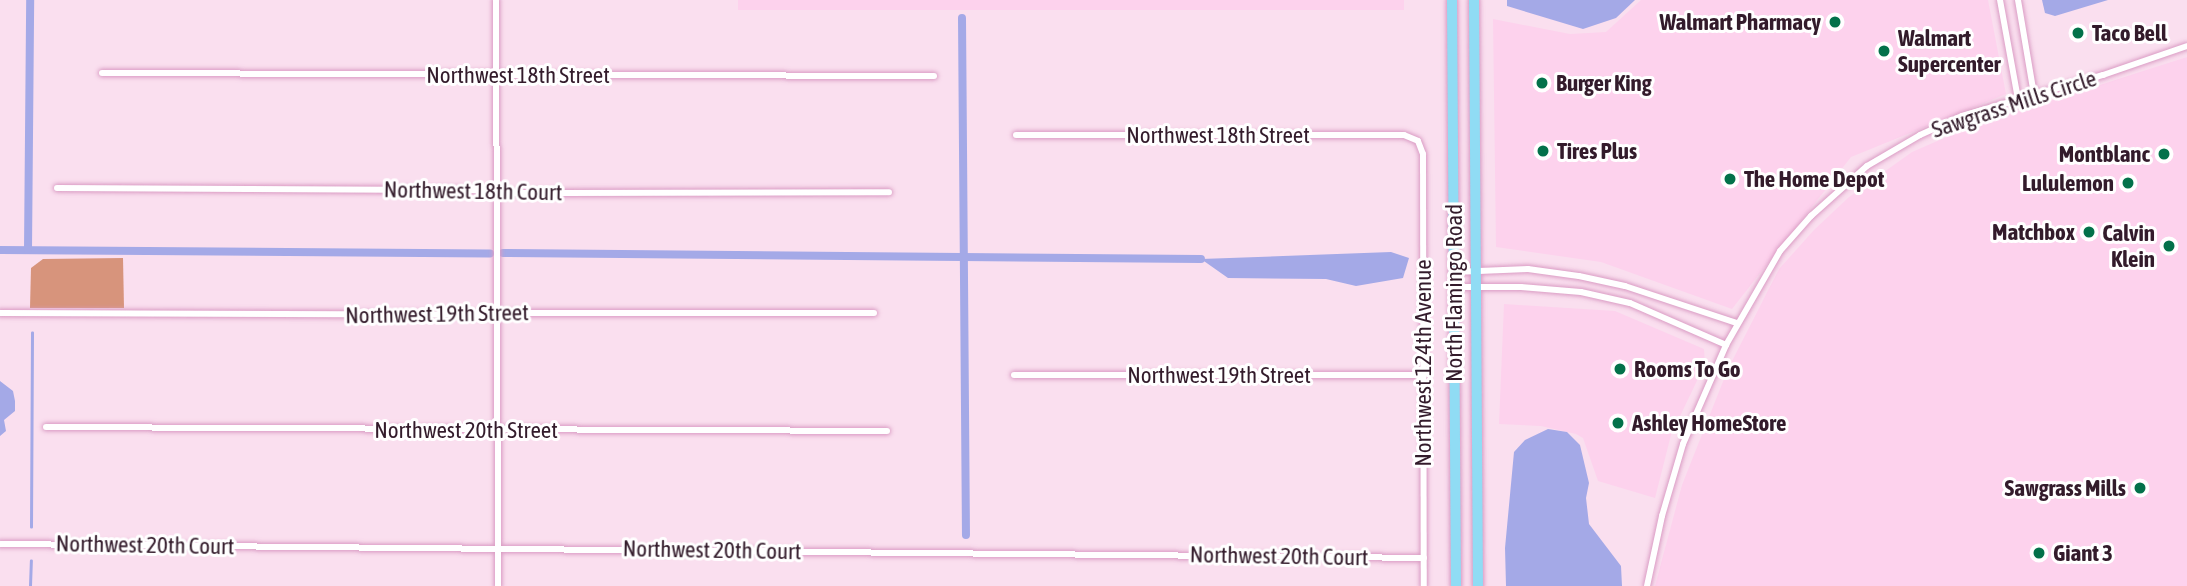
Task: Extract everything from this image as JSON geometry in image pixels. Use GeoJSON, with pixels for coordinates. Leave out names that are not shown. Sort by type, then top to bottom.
{"type":"FeatureCollection","features":[{"type":"Feature","properties":{"kind":"highway","name":"North Flamingo Road"},"geometry":{"type":"LineString","coordinates":[[1452,0],[1456,586]]}},
{"type":"Feature","properties":{"kind":"highway","name":"North Flamingo Road"},"geometry":{"type":"LineString","coordinates":[[1475,0],[1478,586]]}},
{"type":"Feature","properties":{"kind":"street"},"geometry":{"type":"LineString","coordinates":[[496,0],[498,586]]}},
{"type":"Feature","properties":{"kind":"street"},"geometry":{"type":"LineString","coordinates":[[2000,0],[2018,99]]}},
{"type":"Feature","properties":{"kind":"street"},"geometry":{"type":"LineString","coordinates":[[2018,0],[2034,95]]}},
{"type":"Feature","properties":{"kind":"street","name":"Sawgrass Mills Circle"},"geometry":{"type":"LineString","coordinates":[[1647,586],[1662,516],[1683,444],[1726,345],[1780,251],[1847,181],[1888,152],[1962,117],[2103,75],[2187,46]]}},
{"type":"Feature","properties":{"kind":"street","name":"Northwest 18th Street"},"geometry":{"type":"LineString","coordinates":[[102,73],[934,76]]}},
{"type":"Feature","properties":{"kind":"street","name":"Northwest 18th Street"},"geometry":{"type":"LineString","coordinates":[[1016,135],[1404,135],[1418,141]]}},
{"type":"Feature","properties":{"kind":"street","name":"Northwest 124th Avenue"},"geometry":{"type":"LineString","coordinates":[[1418,141],[1423,154],[1424,586]]}},
{"type":"Feature","properties":{"kind":"street","name":"Northwest 18th Court"},"geometry":{"type":"LineString","coordinates":[[57,188],[889,192]]}},
{"type":"Feature","properties":{"kind":"street"},"geometry":{"type":"LineString","coordinates":[[1454,272],[1528,269],[1579,276],[1625,286],[1737,323]]}},
{"type":"Feature","properties":{"kind":"street"},"geometry":{"type":"LineString","coordinates":[[1454,287],[1581,292],[1630,303],[1726,345]]}},
{"type":"Feature","properties":{"kind":"street","name":"Northwest 19th Street"},"geometry":{"type":"LineString","coordinates":[[0,313],[488,316],[497,313],[874,313]]}},
{"type":"Feature","properties":{"kind":"street","name":"Northwest 19th Street"},"geometry":{"type":"LineString","coordinates":[[1014,375],[1424,375]]}},
{"type":"Feature","properties":{"kind":"street","name":"Northwest 20th Street"},"geometry":{"type":"LineString","coordinates":[[46,427],[887,431]]}},
{"type":"Feature","properties":{"kind":"street","name":"Northwest 20th Court"},"geometry":{"type":"LineString","coordinates":[[0,544],[1424,558]]}},
{"type":"Feature","properties":{"kind":"shaded area"},"geometry":{"type":"Polygon","coordinates":[[[738,0],[1404,0],[1404,10],[738,10],[738,0]]]}},
{"type":"Feature","properties":{"kind":"shaded area"},"geometry":{"type":"Polygon","coordinates":[[[1641,0],[1988,0],[2006,94],[1851,157],[1732,309],[1601,262],[1496,247],[1493,19],[1570,34],[1606,32],[1641,0]]]}},
{"type":"Feature","properties":{"kind":"shaded area","name":"Sawgrass Mills"},"geometry":{"type":"Polygon","coordinates":[[[2187,57],[2187,586],[1655,586],[1682,485],[1728,369],[1779,269],[1814,230],[1849,197],[1912,152],[1972,126],[2187,57]]]}},
{"type":"Feature","properties":{"kind":"shaded area"},"geometry":{"type":"Polygon","coordinates":[[[123,258],[124,308],[30,308],[31,268],[43,259],[123,258]]]}},
{"type":"Feature","properties":{"kind":"shaded area"},"geometry":{"type":"Polygon","coordinates":[[[1504,304],[1615,311],[1704,349],[1705,364],[1671,435],[1655,498],[1598,481],[1583,438],[1576,434],[1541,426],[1499,424],[1504,304]]]}},
{"type":"Feature","properties":{"kind":"water"},"geometry":{"type":"Polygon","coordinates":[[[1507,0],[1635,0],[1616,18],[1583,29],[1507,6],[1507,0]]]}},
{"type":"Feature","properties":{"kind":"water"},"geometry":{"type":"Polygon","coordinates":[[[2042,0],[2108,0],[2055,16],[2045,13],[2042,0]]]}},
{"type":"Feature","properties":{"kind":"water"},"geometry":{"type":"Polygon","coordinates":[[[1391,252],[1409,258],[1403,278],[1356,286],[1326,279],[1228,278],[1201,259],[1391,252]]]}},
{"type":"Feature","properties":{"kind":"water"},"geometry":{"type":"Polygon","coordinates":[[[0,381],[13,391],[15,411],[4,420],[6,431],[0,436],[0,381]]]}},
{"type":"Feature","properties":{"kind":"water"},"geometry":{"type":"Polygon","coordinates":[[[1548,429],[1567,432],[1580,445],[1589,483],[1586,498],[1589,524],[1621,566],[1622,586],[1506,586],[1505,548],[1514,452],[1525,440],[1548,429]]]}},
{"type":"Feature","properties":{"kind":"waterway"},"geometry":{"type":"LineString","coordinates":[[28,250],[30,0]]}},
{"type":"Feature","properties":{"kind":"waterway"},"geometry":{"type":"LineString","coordinates":[[962,18],[966,535]]}},
{"type":"Feature","properties":{"kind":"waterway"},"geometry":{"type":"LineString","coordinates":[[0,250],[490,253]]}},
{"type":"Feature","properties":{"kind":"waterway"},"geometry":{"type":"LineString","coordinates":[[503,253],[1201,259]]}},
{"type":"Feature","properties":{"kind":"waterway"},"geometry":{"type":"LineString","coordinates":[[31,527],[32,333]]}},
{"type":"Feature","properties":{"kind":"waterway"},"geometry":{"type":"LineString","coordinates":[[30,586],[31,561]]}},
{"type":"Feature","properties":{"kind":"place","name":"Walmart Pharmacy"},"geometry":{"type":"Point","coordinates":[1835,22]}},
{"type":"Feature","properties":{"kind":"place","name":"Taco Bell"},"geometry":{"type":"Point","coordinates":[2078,33]}},
{"type":"Feature","properties":{"kind":"place","name":"Walmart Supercenter"},"geometry":{"type":"Point","coordinates":[1884,51]}},
{"type":"Feature","properties":{"kind":"place","name":"Burger King"},"geometry":{"type":"Point","coordinates":[1542,83]}},
{"type":"Feature","properties":{"kind":"place","name":"Tires Plus"},"geometry":{"type":"Point","coordinates":[1543,151]}},
{"type":"Feature","properties":{"kind":"place","name":"Montblanc"},"geometry":{"type":"Point","coordinates":[2164,154]}},
{"type":"Feature","properties":{"kind":"place","name":"The Home Depot"},"geometry":{"type":"Point","coordinates":[1730,179]}},
{"type":"Feature","properties":{"kind":"place","name":"Lululemon"},"geometry":{"type":"Point","coordinates":[2128,183]}},
{"type":"Feature","properties":{"kind":"place","name":"Matchbox"},"geometry":{"type":"Point","coordinates":[2089,232]}},
{"type":"Feature","properties":{"kind":"place","name":"Calvin Klein"},"geometry":{"type":"Point","coordinates":[2169,246]}},
{"type":"Feature","properties":{"kind":"place","name":"Rooms To Go"},"geometry":{"type":"Point","coordinates":[1620,369]}},
{"type":"Feature","properties":{"kind":"place","name":"Ashley HomeStore"},"geometry":{"type":"Point","coordinates":[1618,423]}},
{"type":"Feature","properties":{"kind":"place","name":"Sawgrass Mills"},"geometry":{"type":"Point","coordinates":[2140,488]}},
{"type":"Feature","properties":{"kind":"place","name":"Giant 3"},"geometry":{"type":"Point","coordinates":[2039,553]}}]}
